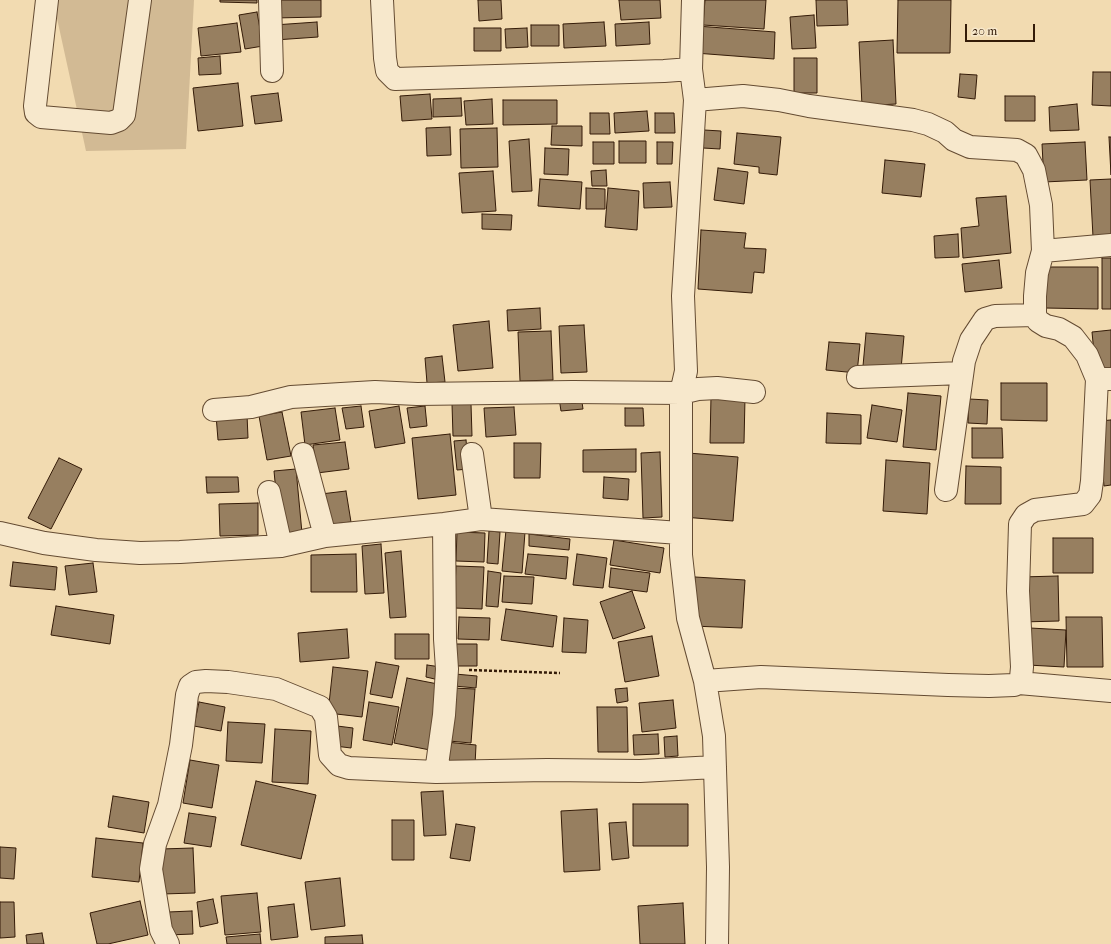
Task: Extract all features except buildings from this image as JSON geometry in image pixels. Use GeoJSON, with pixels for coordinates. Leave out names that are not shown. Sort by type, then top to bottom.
{"type":"FeatureCollection","features":[{"type":"Feature","properties":{"kind":"street"},"geometry":{"type":"LineString","coordinates":[[47,0],[35,106],[36,113],[41,116],[111,123],[119,120],[124,115],[140,0]]}},
{"type":"Feature","properties":{"kind":"street"},"geometry":{"type":"LineString","coordinates":[[270,0],[272,71]]}},
{"type":"Feature","properties":{"kind":"street"},"geometry":{"type":"LineString","coordinates":[[382,0],[387,71],[396,79],[657,72],[691,69]]}},
{"type":"Feature","properties":{"kind":"street"},"geometry":{"type":"LineString","coordinates":[[693,0],[691,69],[695,100],[683,296],[686,371],[681,393],[680,533],[688,618],[705,681],[714,736],[718,867],[717,944]]}},
{"type":"Feature","properties":{"kind":"street"},"geometry":{"type":"LineString","coordinates":[[695,100],[743,96],[913,120],[928,124],[944,132],[954,140],[970,147],[1017,150],[1026,155],[1034,170],[1041,205],[1042,251],[1037,273],[1035,315],[1038,321],[1046,326],[1059,329],[1073,337],[1104,379],[1090,495],[1083,504],[1035,510],[1026,515],[1020,524],[1018,591],[1022,678],[1019,683]]}},
{"type":"Feature","properties":{"kind":"street"},"geometry":{"type":"LineString","coordinates":[[1042,251],[1111,245]]}},
{"type":"Feature","properties":{"kind":"street"},"geometry":{"type":"LineString","coordinates":[[946,490],[962,373],[970,340],[985,319],[995,316],[1035,315]]}},
{"type":"Feature","properties":{"kind":"street"},"geometry":{"type":"LineString","coordinates":[[858,376],[962,373]]}},
{"type":"Feature","properties":{"kind":"street"},"geometry":{"type":"LineString","coordinates":[[214,410],[251,407],[291,397],[375,392],[417,394],[573,392],[681,393],[698,389],[717,388],[754,392]]}},
{"type":"Feature","properties":{"kind":"street"},"geometry":{"type":"LineString","coordinates":[[303,454],[325,536]]}},
{"type":"Feature","properties":{"kind":"street"},"geometry":{"type":"LineString","coordinates":[[472,454],[481,519]]}},
{"type":"Feature","properties":{"kind":"street"},"geometry":{"type":"LineString","coordinates":[[269,492],[281,546]]}},
{"type":"Feature","properties":{"kind":"street"},"geometry":{"type":"LineString","coordinates":[[0,533],[44,543],[96,550],[140,553],[281,546],[325,536],[481,519],[680,533]]}},
{"type":"Feature","properties":{"kind":"street"},"geometry":{"type":"LineString","coordinates":[[436,772],[444,715],[447,669],[445,639],[444,524]]}},
{"type":"Feature","properties":{"kind":"street"},"geometry":{"type":"LineString","coordinates":[[705,681],[762,678],[989,686],[1014,685],[1019,683],[1111,691]]}},
{"type":"Feature","properties":{"kind":"street"},"geometry":{"type":"LineString","coordinates":[[168,944],[161,930],[151,869],[155,844],[169,805],[181,745],[187,695],[190,686],[196,682],[228,682],[276,689],[320,707],[326,717],[330,755],[339,765],[349,768],[436,772],[547,770],[640,771],[715,767]]}},
{"type":"Feature","properties":{"kind":"path"},"geometry":{"type":"LineString","coordinates":[[447,669],[560,672]]}},
{"type":"Feature","properties":{"kind":"shaded area"},"geometry":{"type":"Polygon","coordinates":[[[53,0],[194,0],[186,149],[86,151],[53,0]]]}}]}
